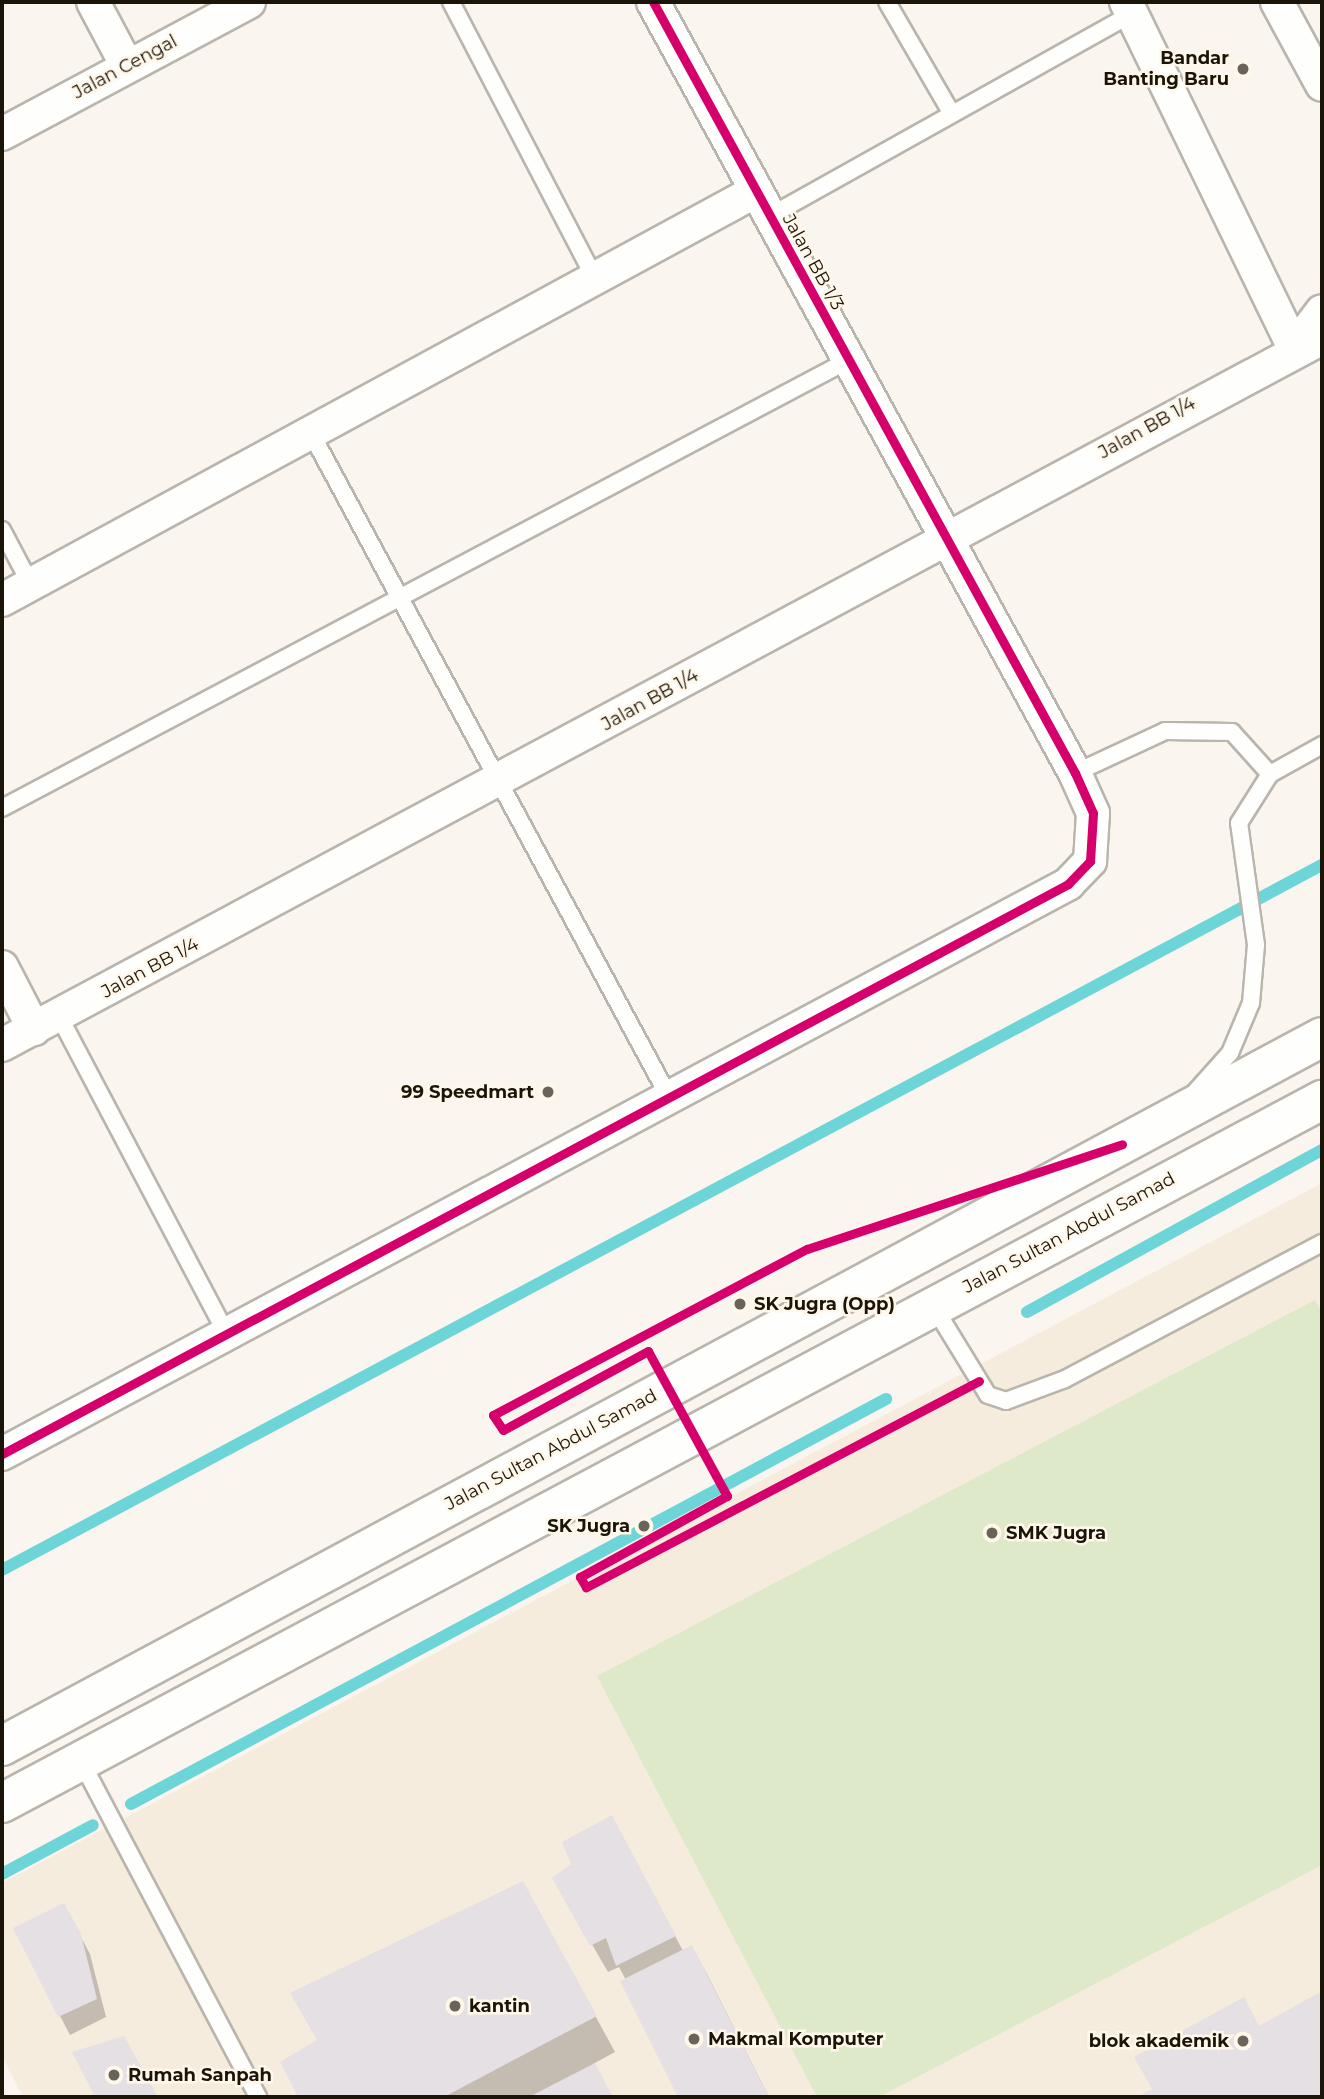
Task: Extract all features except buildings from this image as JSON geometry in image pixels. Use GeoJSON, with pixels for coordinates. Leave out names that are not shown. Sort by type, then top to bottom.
{"type":"FeatureCollection","features":[{"type":"Feature","properties":{"kind":"main road","name":"Jalan Sultan Abdul Samad"},"geometry":{"type":"LineString","coordinates":[[10,1739],[1322,1037]]}},
{"type":"Feature","properties":{"kind":"main road","name":"Jalan Sultan Abdul Samad"},"geometry":{"type":"LineString","coordinates":[[2,1803],[932,1304],[1322,1100]]}},
{"type":"Feature","properties":{"kind":"street"},"geometry":{"type":"LineString","coordinates":[[93,2],[127,66]]}},
{"type":"Feature","properties":{"kind":"street","name":"Jalan Cengal"},"geometry":{"type":"LineString","coordinates":[[2,134],[249,2]]}},
{"type":"Feature","properties":{"kind":"street","name":"Jalan BB 1/3"},"geometry":{"type":"LineString","coordinates":[[2,1454],[1068,884],[1090,861],[1096,837],[1075,773],[653,2]]}},
{"type":"Feature","properties":{"kind":"street"},"geometry":{"type":"LineString","coordinates":[[1278,2],[1322,85]]}},
{"type":"Feature","properties":{"kind":"street"},"geometry":{"type":"LineString","coordinates":[[1129,8],[1308,343]]}},
{"type":"Feature","properties":{"kind":"street"},"geometry":{"type":"LineString","coordinates":[[2,600],[595,279],[763,204]]}},
{"type":"Feature","properties":{"kind":"street","name":"Jalan BB 1/4"},"geometry":{"type":"LineString","coordinates":[[2,1045],[500,781],[1308,343],[1322,311]]}},
{"type":"Feature","properties":{"kind":"street"},"geometry":{"type":"LineString","coordinates":[[2,967],[46,1022]]}},
{"type":"Feature","properties":{"kind":"lane"},"geometry":{"type":"LineString","coordinates":[[451,2],[595,279]]}},
{"type":"Feature","properties":{"kind":"lane"},"geometry":{"type":"LineString","coordinates":[[887,2],[952,114]]}},
{"type":"Feature","properties":{"kind":"lane"},"geometry":{"type":"LineString","coordinates":[[763,204],[952,114],[1129,8]]}},
{"type":"Feature","properties":{"kind":"lane"},"geometry":{"type":"LineString","coordinates":[[2,808],[849,360]]}},
{"type":"Feature","properties":{"kind":"lane"},"geometry":{"type":"LineString","coordinates":[[311,433],[670,1097]]}},
{"type":"Feature","properties":{"kind":"lane"},"geometry":{"type":"LineString","coordinates":[[2,530],[31,584]]}},
{"type":"Feature","properties":{"kind":"lane"},"geometry":{"type":"LineString","coordinates":[[1075,773],[1165,731],[1232,732],[1270,774]]}},
{"type":"Feature","properties":{"kind":"lane"},"geometry":{"type":"LineString","coordinates":[[1174,1116],[1230,1053],[1251,1003],[1256,945],[1239,823],[1270,774],[1322,745]]}},
{"type":"Feature","properties":{"kind":"lane"},"geometry":{"type":"LineString","coordinates":[[46,1022],[227,1334]]}},
{"type":"Feature","properties":{"kind":"lane"},"geometry":{"type":"LineString","coordinates":[[932,1304],[988,1395],[1006,1401],[1065,1379],[1322,1242]]}},
{"type":"Feature","properties":{"kind":"lane"},"geometry":{"type":"LineString","coordinates":[[80,1761],[258,2097]]}},
{"type":"Feature","properties":{"kind":"shaded area","name":"SMK Jugra"},"geometry":{"type":"Polygon","coordinates":[[[1322,1183],[1322,2097],[23,2097],[2,2056],[2,1883],[1322,1183]]]}},
{"type":"Feature","properties":{"kind":"green space"},"geometry":{"type":"Polygon","coordinates":[[[1315,1300],[1322,1313],[1322,1865],[879,2097],[817,2097],[597,1676],[1315,1300]]]}},
{"type":"Feature","properties":{"kind":"waterway"},"geometry":{"type":"LineString","coordinates":[[2,1570],[1322,865]]}},
{"type":"Feature","properties":{"kind":"waterway"},"geometry":{"type":"LineString","coordinates":[[1027,1312],[1322,1150]]}},
{"type":"Feature","properties":{"kind":"waterway"},"geometry":{"type":"LineString","coordinates":[[131,1804],[886,1399]]}},
{"type":"Feature","properties":{"kind":"waterway"},"geometry":{"type":"LineString","coordinates":[[2,1874],[93,1825]]}},
{"type":"Feature","properties":{"kind":"cycle path"},"geometry":{"type":"LineString","coordinates":[[2,1454],[1068,884],[1090,861],[1093,813],[1075,773],[653,2]]}},
{"type":"Feature","properties":{"kind":"cycle path"},"geometry":{"type":"LineString","coordinates":[[979,1381],[586,1587],[580,1577],[727,1496],[648,1351],[503,1430],[493,1415],[807,1249],[1122,1144]]}},
{"type":"Feature","properties":{"kind":"place","name":"Bandar Banting Baru"},"geometry":{"type":"Point","coordinates":[1243,69]}},
{"type":"Feature","properties":{"kind":"place","name":"99 Speedmart"},"geometry":{"type":"Point","coordinates":[548,1092]}},
{"type":"Feature","properties":{"kind":"place","name":"SK Jugra (Opp)"},"geometry":{"type":"Point","coordinates":[740,1304]}},
{"type":"Feature","properties":{"kind":"place","name":"SK Jugra"},"geometry":{"type":"Point","coordinates":[644,1526]}},
{"type":"Feature","properties":{"kind":"place","name":"SMK Jugra"},"geometry":{"type":"Point","coordinates":[992,1533]}},
{"type":"Feature","properties":{"kind":"place","name":"kantin"},"geometry":{"type":"Point","coordinates":[455,2006]}},
{"type":"Feature","properties":{"kind":"place","name":"Makmal Komputer"},"geometry":{"type":"Point","coordinates":[694,2039]}},
{"type":"Feature","properties":{"kind":"place","name":"blok akademik"},"geometry":{"type":"Point","coordinates":[1243,2041]}},
{"type":"Feature","properties":{"kind":"place","name":"Rumah Sanpah"},"geometry":{"type":"Point","coordinates":[114,2075]}}]}
